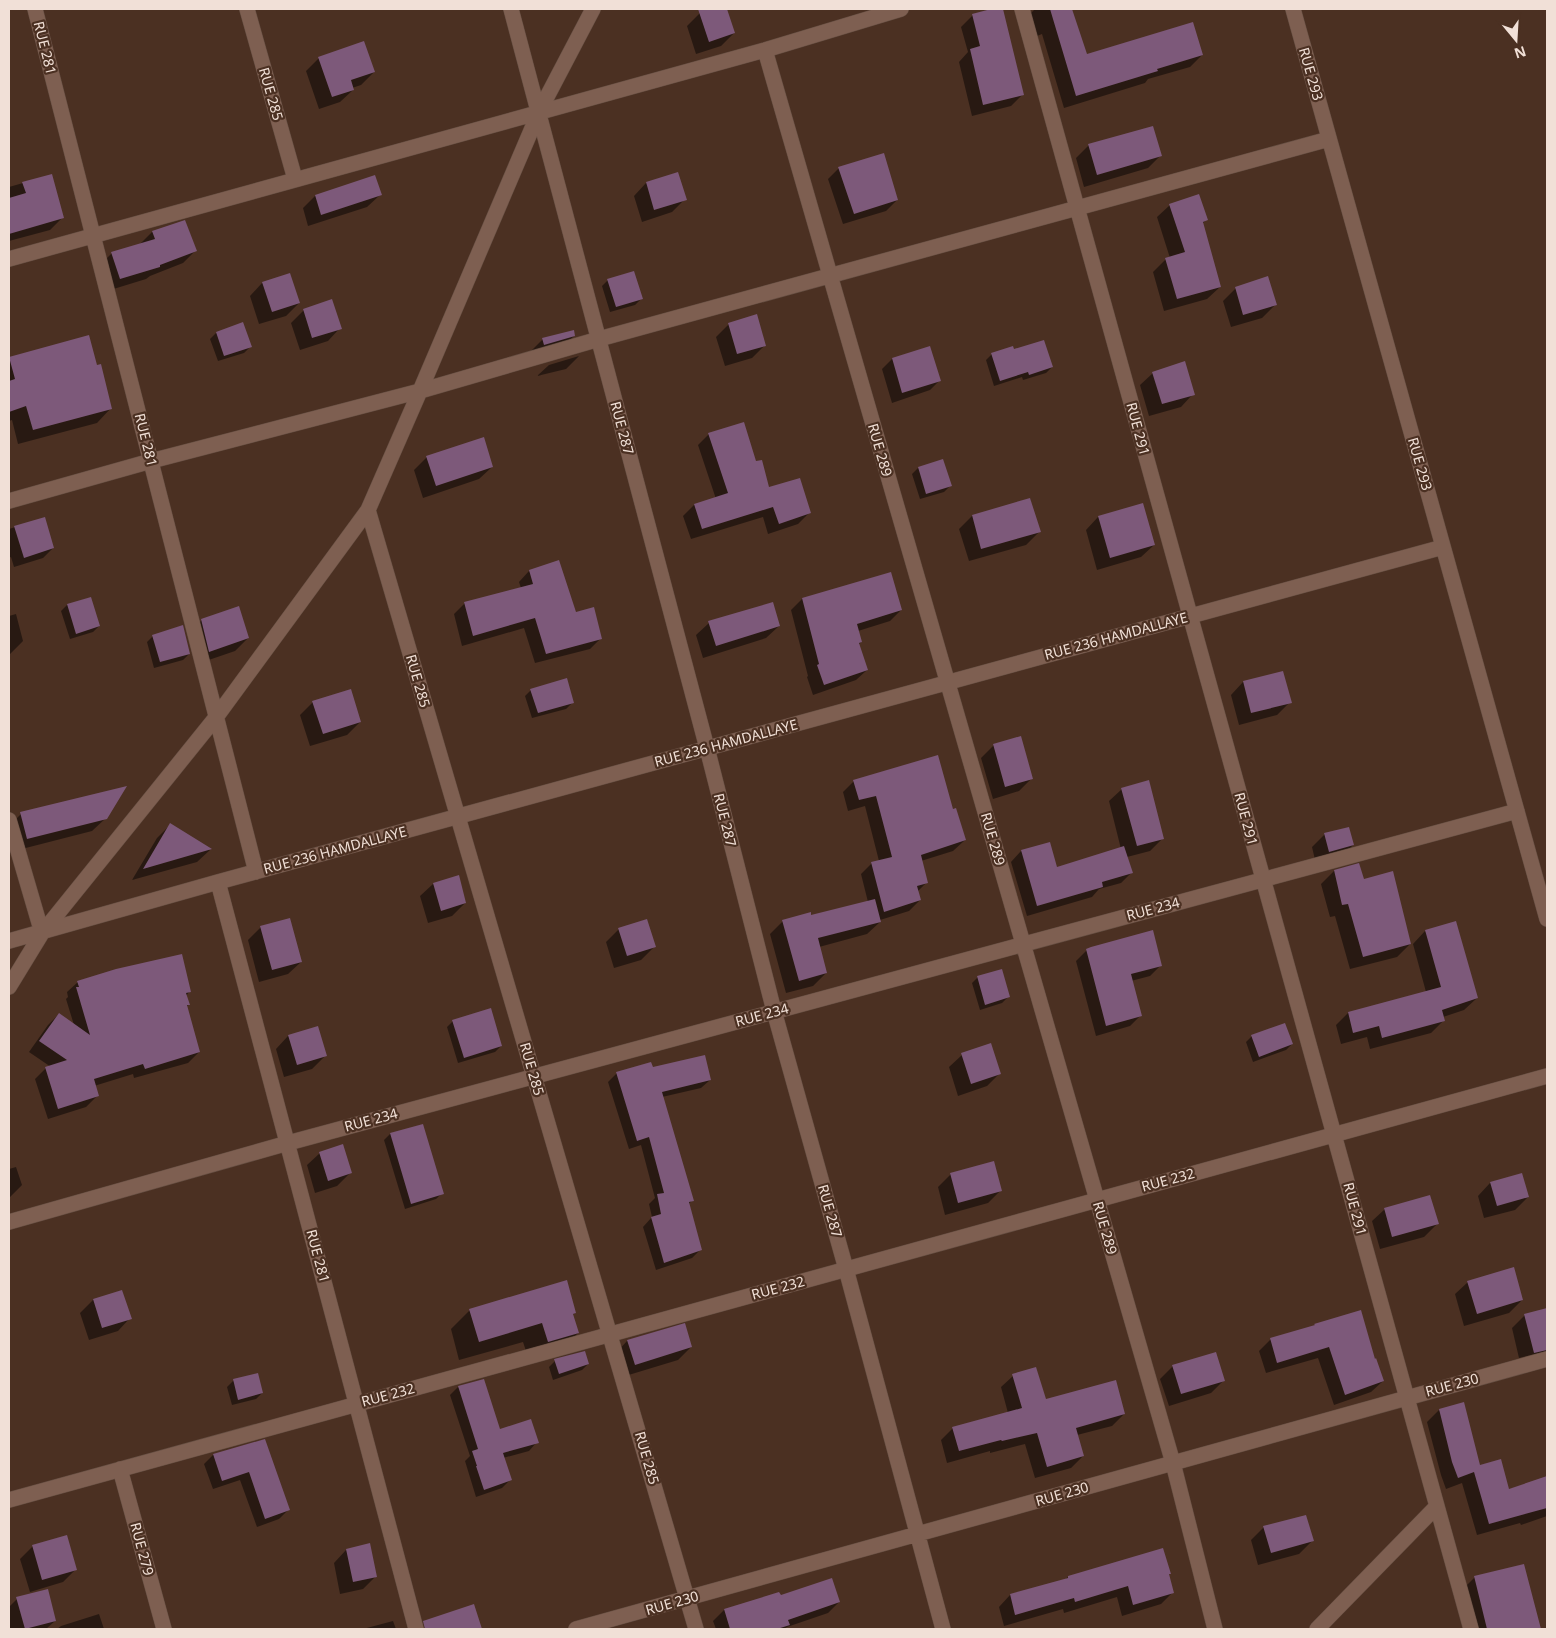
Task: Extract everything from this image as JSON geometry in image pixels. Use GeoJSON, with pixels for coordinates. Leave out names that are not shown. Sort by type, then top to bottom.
{"type":"FeatureCollection","features":[{"type":"Feature","properties":{"kind":"street","name":"RUE 281"},"geometry":{"type":"LineString","coordinates":[[35,9],[256,872]]}},
{"type":"Feature","properties":{"kind":"street","name":"RUE 285"},"geometry":{"type":"LineString","coordinates":[[247,9],[295,180]]}},
{"type":"Feature","properties":{"kind":"street","name":"RUE 287"},"geometry":{"type":"LineString","coordinates":[[511,9],[774,1011],[943,1629]]}},
{"type":"Feature","properties":{"kind":"street"},"geometry":{"type":"LineString","coordinates":[[9,988],[42,933],[217,716],[368,510],[539,112],[592,9]]}},
{"type":"Feature","properties":{"kind":"street"},"geometry":{"type":"LineString","coordinates":[[9,259],[764,50],[901,9]]}},
{"type":"Feature","properties":{"kind":"street","name":"RUE 291"},"geometry":{"type":"LineString","coordinates":[[1022,9],[1471,1629]]}},
{"type":"Feature","properties":{"kind":"street","name":"RUE 293"},"geometry":{"type":"LineString","coordinates":[[1293,9],[1547,919]]}},
{"type":"Feature","properties":{"kind":"street","name":"RUE 289"},"geometry":{"type":"LineString","coordinates":[[764,50],[1173,1463],[1215,1629]]}},
{"type":"Feature","properties":{"kind":"street"},"geometry":{"type":"LineString","coordinates":[[9,501],[420,391],[598,339],[1330,139]]}},
{"type":"Feature","properties":{"kind":"street","name":"RUE 285"},"geometry":{"type":"LineString","coordinates":[[368,510],[696,1629]]}},
{"type":"Feature","properties":{"kind":"street","name":"RUE 236 HAMDALLAYE"},"geometry":{"type":"LineString","coordinates":[[9,941],[218,882],[1443,547]]}},
{"type":"Feature","properties":{"kind":"street","name":"RUE 234"},"geometry":{"type":"LineString","coordinates":[[9,1222],[288,1143],[1517,811]]}},
{"type":"Feature","properties":{"kind":"street"},"geometry":{"type":"LineString","coordinates":[[9,820],[42,933]]}},
{"type":"Feature","properties":{"kind":"street","name":"RUE 281"},"geometry":{"type":"LineString","coordinates":[[218,882],[416,1629]]}},
{"type":"Feature","properties":{"kind":"street","name":"RUE 232"},"geometry":{"type":"LineString","coordinates":[[9,1500],[1547,1076]]}},
{"type":"Feature","properties":{"kind":"street","name":"RUE 230"},"geometry":{"type":"LineString","coordinates":[[576,1629],[1547,1359]]}},
{"type":"Feature","properties":{"kind":"street","name":"RUE 279"},"geometry":{"type":"LineString","coordinates":[[120,1469],[164,1629]]}},
{"type":"Feature","properties":{"kind":"street"},"geometry":{"type":"LineString","coordinates":[[1317,1629],[1437,1506]]}},
{"type":"Feature","properties":{"kind":"building"},"geometry":{"type":"Polygon","coordinates":[[[698,9],[727,9],[735,33],[709,42],[698,9]]]}},
{"type":"Feature","properties":{"kind":"building"},"geometry":{"type":"Polygon","coordinates":[[[991,9],[1003,9],[1024,95],[983,105],[970,49],[980,46],[972,14],[991,9]]]}},
{"type":"Feature","properties":{"kind":"building"},"geometry":{"type":"Polygon","coordinates":[[[1050,9],[1072,9],[1087,54],[1193,22],[1203,55],[1076,96],[1050,9]]]}},
{"type":"Feature","properties":{"kind":"building"},"geometry":{"type":"Polygon","coordinates":[[[364,41],[375,72],[351,80],[354,90],[332,97],[318,57],[364,41]]]}},
{"type":"Feature","properties":{"kind":"building"},"geometry":{"type":"Polygon","coordinates":[[[1153,126],[1162,156],[1097,175],[1088,144],[1153,126]]]}},
{"type":"Feature","properties":{"kind":"building"},"geometry":{"type":"Polygon","coordinates":[[[884,153],[898,200],[854,214],[838,167],[884,153]]]}},
{"type":"Feature","properties":{"kind":"building"},"geometry":{"type":"Polygon","coordinates":[[[678,172],[687,200],[654,210],[646,182],[678,172]]]}},
{"type":"Feature","properties":{"kind":"building"},"geometry":{"type":"Polygon","coordinates":[[[52,174],[64,218],[9,234],[9,198],[26,193],[22,182],[52,174]]]}},
{"type":"Feature","properties":{"kind":"building"},"geometry":{"type":"Polygon","coordinates":[[[375,175],[382,195],[321,215],[315,195],[375,175]]]}},
{"type":"Feature","properties":{"kind":"building"},"geometry":{"type":"Polygon","coordinates":[[[1199,194],[1208,220],[1203,222],[1221,287],[1177,299],[1165,258],[1185,252],[1169,204],[1199,194]]]}},
{"type":"Feature","properties":{"kind":"building"},"geometry":{"type":"Polygon","coordinates":[[[185,220],[197,251],[160,265],[160,267],[120,279],[111,252],[155,239],[152,231],[185,220]]]}},
{"type":"Feature","properties":{"kind":"building"},"geometry":{"type":"Polygon","coordinates":[[[634,271],[643,299],[616,307],[607,279],[634,271]]]}},
{"type":"Feature","properties":{"kind":"building"},"geometry":{"type":"Polygon","coordinates":[[[290,273],[300,303],[272,312],[262,282],[290,273]]]}},
{"type":"Feature","properties":{"kind":"building"},"geometry":{"type":"Polygon","coordinates":[[[1268,276],[1277,305],[1243,315],[1235,287],[1268,276]]]}},
{"type":"Feature","properties":{"kind":"building"},"geometry":{"type":"Polygon","coordinates":[[[332,299],[342,329],[312,338],[303,309],[332,299]]]}},
{"type":"Feature","properties":{"kind":"building"},"geometry":{"type":"Polygon","coordinates":[[[757,314],[766,346],[737,354],[728,323],[757,314]]]}},
{"type":"Feature","properties":{"kind":"building"},"geometry":{"type":"Polygon","coordinates":[[[243,322],[252,347],[224,356],[216,332],[243,322]]]}},
{"type":"Feature","properties":{"kind":"building"},"geometry":{"type":"Polygon","coordinates":[[[574,330],[575,336],[544,345],[542,338],[574,330]]]}},
{"type":"Feature","properties":{"kind":"building"},"geometry":{"type":"Polygon","coordinates":[[[89,335],[97,365],[101,364],[112,409],[33,430],[26,406],[9,412],[9,381],[15,379],[9,357],[89,335]]]}},
{"type":"Feature","properties":{"kind":"building"},"geometry":{"type":"Polygon","coordinates":[[[1044,340],[1053,367],[1029,375],[1028,372],[1000,381],[991,353],[1013,346],[1014,349],[1044,340]]]}},
{"type":"Feature","properties":{"kind":"building"},"geometry":{"type":"Polygon","coordinates":[[[930,346],[941,381],[902,393],[892,358],[930,346]]]}},
{"type":"Feature","properties":{"kind":"building"},"geometry":{"type":"Polygon","coordinates":[[[1185,361],[1195,395],[1162,404],[1152,372],[1185,361]]]}},
{"type":"Feature","properties":{"kind":"building"},"geometry":{"type":"Polygon","coordinates":[[[744,422],[756,461],[762,460],[769,487],[800,478],[811,513],[779,524],[773,507],[702,529],[694,504],[728,493],[708,433],[744,422]]]}},
{"type":"Feature","properties":{"kind":"building"},"geometry":{"type":"Polygon","coordinates":[[[484,437],[493,467],[436,486],[426,456],[484,437]]]}},
{"type":"Feature","properties":{"kind":"building"},"geometry":{"type":"Polygon","coordinates":[[[943,459],[952,486],[926,494],[918,467],[943,459]]]}},
{"type":"Feature","properties":{"kind":"building"},"geometry":{"type":"Polygon","coordinates":[[[1030,498],[1041,532],[981,549],[972,515],[1030,498]]]}},
{"type":"Feature","properties":{"kind":"building"},"geometry":{"type":"Polygon","coordinates":[[[1143,503],[1155,545],[1110,558],[1098,516],[1143,503]]]}},
{"type":"Feature","properties":{"kind":"building"},"geometry":{"type":"Polygon","coordinates":[[[45,517],[54,548],[24,558],[14,526],[45,517]]]}},
{"type":"Feature","properties":{"kind":"building"},"geometry":{"type":"Polygon","coordinates":[[[559,560],[576,612],[594,607],[602,639],[546,654],[535,618],[473,636],[464,602],[533,584],[529,570],[559,560]]]}},
{"type":"Feature","properties":{"kind":"building"},"geometry":{"type":"Polygon","coordinates":[[[891,572],[902,610],[857,624],[862,642],[859,643],[868,670],[824,685],[817,665],[819,664],[802,598],[891,572]]]}},
{"type":"Feature","properties":{"kind":"building"},"geometry":{"type":"Polygon","coordinates":[[[91,597],[100,626],[76,634],[67,604],[91,597]]]}},
{"type":"Feature","properties":{"kind":"building"},"geometry":{"type":"Polygon","coordinates":[[[773,602],[780,626],[716,646],[708,621],[773,602]]]}},
{"type":"Feature","properties":{"kind":"building"},"geometry":{"type":"Polygon","coordinates":[[[239,606],[249,638],[209,652],[201,619],[239,606]]]}},
{"type":"Feature","properties":{"kind":"building"},"geometry":{"type":"Polygon","coordinates":[[[183,625],[190,654],[160,662],[152,635],[183,625]]]}},
{"type":"Feature","properties":{"kind":"building"},"geometry":{"type":"Polygon","coordinates":[[[1283,671],[1292,703],[1251,713],[1243,681],[1283,671]]]}},
{"type":"Feature","properties":{"kind":"building"},"geometry":{"type":"Polygon","coordinates":[[[567,678],[574,703],[538,713],[530,689],[567,678]]]}},
{"type":"Feature","properties":{"kind":"building"},"geometry":{"type":"Polygon","coordinates":[[[351,689],[361,722],[323,734],[312,701],[351,689]]]}},
{"type":"Feature","properties":{"kind":"building"},"geometry":{"type":"Polygon","coordinates":[[[1021,736],[1033,779],[1005,787],[993,744],[1021,736]]]}},
{"type":"Feature","properties":{"kind":"building"},"geometry":{"type":"Polygon","coordinates":[[[938,755],[953,809],[956,808],[966,840],[921,855],[928,883],[917,886],[921,900],[884,912],[871,862],[892,857],[876,796],[859,800],[853,780],[938,755]]]}},
{"type":"Feature","properties":{"kind":"building"},"geometry":{"type":"Polygon","coordinates":[[[1149,780],[1164,839],[1137,846],[1121,788],[1149,780]]]}},
{"type":"Feature","properties":{"kind":"building"},"geometry":{"type":"Polygon","coordinates":[[[127,786],[107,819],[27,839],[20,812],[127,786]]]}},
{"type":"Feature","properties":{"kind":"building"},"geometry":{"type":"Polygon","coordinates":[[[170,823],[212,849],[143,869],[170,823]]]}},
{"type":"Feature","properties":{"kind":"building"},"geometry":{"type":"Polygon","coordinates":[[[1349,827],[1354,845],[1329,852],[1324,833],[1349,827]]]}},
{"type":"Feature","properties":{"kind":"building"},"geometry":{"type":"Polygon","coordinates":[[[1050,842],[1057,867],[1124,846],[1133,873],[1102,882],[1103,887],[1037,906],[1021,850],[1050,842]]]}},
{"type":"Feature","properties":{"kind":"building"},"geometry":{"type":"Polygon","coordinates":[[[1359,863],[1364,879],[1393,871],[1411,944],[1363,957],[1348,904],[1342,905],[1334,870],[1359,863]]]}},
{"type":"Feature","properties":{"kind":"building"},"geometry":{"type":"Polygon","coordinates":[[[459,875],[466,903],[441,911],[433,883],[459,875]]]}},
{"type":"Feature","properties":{"kind":"building"},"geometry":{"type":"Polygon","coordinates":[[[875,899],[881,922],[818,938],[827,973],[799,981],[782,920],[811,912],[811,915],[875,899]]]}},
{"type":"Feature","properties":{"kind":"building"},"geometry":{"type":"Polygon","coordinates":[[[290,918],[302,962],[272,970],[260,926],[290,918]]]}},
{"type":"Feature","properties":{"kind":"building"},"geometry":{"type":"Polygon","coordinates":[[[647,919],[656,947],[627,956],[618,928],[647,919]]]}},
{"type":"Feature","properties":{"kind":"building"},"geometry":{"type":"Polygon","coordinates":[[[1456,921],[1478,998],[1442,1010],[1445,1021],[1382,1038],[1379,1026],[1353,1033],[1348,1012],[1441,987],[1425,930],[1456,921]]]}},
{"type":"Feature","properties":{"kind":"building"},"geometry":{"type":"Polygon","coordinates":[[[1153,930],[1162,966],[1131,974],[1142,1016],[1106,1026],[1086,949],[1153,930]]]}},
{"type":"Feature","properties":{"kind":"building"},"geometry":{"type":"Polygon","coordinates":[[[182,954],[191,992],[186,993],[190,1005],[187,1005],[200,1052],[145,1069],[143,1064],[94,1079],[99,1096],[58,1109],[45,1067],[67,1060],[39,1041],[59,1013],[90,1035],[76,987],[79,987],[77,981],[116,969],[182,954]]]}},
{"type":"Feature","properties":{"kind":"building"},"geometry":{"type":"Polygon","coordinates":[[[1002,969],[1010,997],[985,1005],[977,976],[1002,969]]]}},
{"type":"Feature","properties":{"kind":"building"},"geometry":{"type":"Polygon","coordinates":[[[491,1008],[502,1046],[464,1058],[452,1020],[491,1008]]]}},
{"type":"Feature","properties":{"kind":"building"},"geometry":{"type":"Polygon","coordinates":[[[1285,1023],[1293,1044],[1259,1057],[1251,1035],[1285,1023]]]}},
{"type":"Feature","properties":{"kind":"building"},"geometry":{"type":"Polygon","coordinates":[[[318,1026],[327,1056],[297,1065],[288,1035],[318,1026]]]}},
{"type":"Feature","properties":{"kind":"building"},"geometry":{"type":"Polygon","coordinates":[[[991,1043],[1001,1074],[971,1084],[961,1053],[991,1043]]]}},
{"type":"Feature","properties":{"kind":"building"},"geometry":{"type":"Polygon","coordinates":[[[705,1055],[711,1080],[662,1092],[694,1201],[689,1202],[702,1250],[664,1263],[651,1217],[661,1214],[657,1194],[664,1193],[649,1137],[637,1141],[616,1072],[651,1062],[653,1067],[705,1055]]]}},
{"type":"Feature","properties":{"kind":"building"},"geometry":{"type":"Polygon","coordinates":[[[423,1124],[444,1194],[411,1204],[390,1133],[423,1124]]]}},
{"type":"Feature","properties":{"kind":"building"},"geometry":{"type":"Polygon","coordinates":[[[343,1144],[352,1173],[328,1181],[319,1152],[343,1144]]]}},
{"type":"Feature","properties":{"kind":"building"},"geometry":{"type":"Polygon","coordinates":[[[994,1161],[1002,1191],[958,1203],[950,1173],[994,1161]]]}},
{"type":"Feature","properties":{"kind":"building"},"geometry":{"type":"Polygon","coordinates":[[[1522,1173],[1529,1197],[1497,1206],[1490,1182],[1522,1173]]]}},
{"type":"Feature","properties":{"kind":"building"},"geometry":{"type":"Polygon","coordinates":[[[1430,1195],[1439,1224],[1392,1237],[1384,1208],[1430,1195]]]}},
{"type":"Feature","properties":{"kind":"building"},"geometry":{"type":"Polygon","coordinates":[[[1514,1267],[1523,1300],[1477,1314],[1467,1281],[1514,1267]]]}},
{"type":"Feature","properties":{"kind":"building"},"geometry":{"type":"Polygon","coordinates":[[[567,1280],[576,1313],[573,1314],[579,1333],[548,1342],[542,1323],[479,1342],[469,1309],[567,1280]]]}},
{"type":"Feature","properties":{"kind":"building"},"geometry":{"type":"Polygon","coordinates":[[[122,1290],[132,1319],[102,1328],[93,1299],[122,1290]]]}},
{"type":"Feature","properties":{"kind":"building"},"geometry":{"type":"Polygon","coordinates":[[[1547,1308],[1547,1350],[1534,1353],[1524,1314],[1547,1308]]]}},
{"type":"Feature","properties":{"kind":"building"},"geometry":{"type":"Polygon","coordinates":[[[1361,1310],[1375,1359],[1384,1381],[1345,1395],[1329,1347],[1277,1363],[1270,1338],[1361,1310]]]}},
{"type":"Feature","properties":{"kind":"building"},"geometry":{"type":"Polygon","coordinates":[[[685,1323],[692,1347],[635,1365],[627,1340],[685,1323]]]}},
{"type":"Feature","properties":{"kind":"building"},"geometry":{"type":"Polygon","coordinates":[[[585,1351],[589,1364],[559,1374],[554,1359],[585,1351]]]}},
{"type":"Feature","properties":{"kind":"building"},"geometry":{"type":"Polygon","coordinates":[[[1216,1352],[1225,1381],[1181,1394],[1172,1365],[1216,1352]]]}},
{"type":"Feature","properties":{"kind":"building"},"geometry":{"type":"Polygon","coordinates":[[[1036,1367],[1046,1399],[1116,1380],[1125,1414],[1076,1428],[1084,1456],[1047,1467],[1037,1433],[959,1451],[952,1427],[1022,1408],[1012,1374],[1036,1367]]]}},
{"type":"Feature","properties":{"kind":"building"},"geometry":{"type":"Polygon","coordinates":[[[258,1373],[263,1393],[238,1400],[233,1379],[258,1373]]]}},
{"type":"Feature","properties":{"kind":"building"},"geometry":{"type":"Polygon","coordinates":[[[484,1379],[500,1429],[531,1419],[539,1443],[503,1453],[512,1480],[484,1490],[472,1451],[478,1449],[458,1386],[484,1379]]]}},
{"type":"Feature","properties":{"kind":"building"},"geometry":{"type":"Polygon","coordinates":[[[1464,1402],[1480,1465],[1501,1459],[1509,1489],[1547,1476],[1547,1508],[1489,1524],[1474,1472],[1458,1478],[1452,1462],[1439,1409],[1464,1402]]]}},
{"type":"Feature","properties":{"kind":"building"},"geometry":{"type":"Polygon","coordinates":[[[265,1439],[290,1510],[265,1519],[249,1472],[222,1481],[213,1454],[265,1439]]]}},
{"type":"Feature","properties":{"kind":"building"},"geometry":{"type":"Polygon","coordinates":[[[1306,1515],[1314,1541],[1271,1553],[1263,1526],[1306,1515]]]}},
{"type":"Feature","properties":{"kind":"building"},"geometry":{"type":"Polygon","coordinates":[[[67,1535],[77,1570],[42,1580],[32,1545],[67,1535]]]}},
{"type":"Feature","properties":{"kind":"building"},"geometry":{"type":"Polygon","coordinates":[[[370,1543],[377,1577],[353,1582],[346,1549],[370,1543]]]}},
{"type":"Feature","properties":{"kind":"building"},"geometry":{"type":"Polygon","coordinates":[[[1163,1548],[1171,1574],[1169,1574],[1174,1593],[1133,1605],[1128,1586],[1075,1602],[1074,1598],[1015,1615],[1010,1594],[1163,1548]]]}},
{"type":"Feature","properties":{"kind":"building"},"geometry":{"type":"Polygon","coordinates":[[[1524,1564],[1541,1629],[1487,1629],[1474,1576],[1524,1564]]]}},
{"type":"Feature","properties":{"kind":"building"},"geometry":{"type":"Polygon","coordinates":[[[832,1578],[840,1602],[788,1620],[790,1625],[777,1629],[730,1629],[724,1609],[779,1592],[781,1595],[832,1578]]]}},
{"type":"Feature","properties":{"kind":"building"},"geometry":{"type":"Polygon","coordinates":[[[48,1589],[56,1621],[25,1629],[16,1597],[48,1589]]]}},
{"type":"Feature","properties":{"kind":"building"},"geometry":{"type":"Polygon","coordinates":[[[474,1604],[482,1629],[425,1629],[423,1621],[474,1604]]]}}]}
